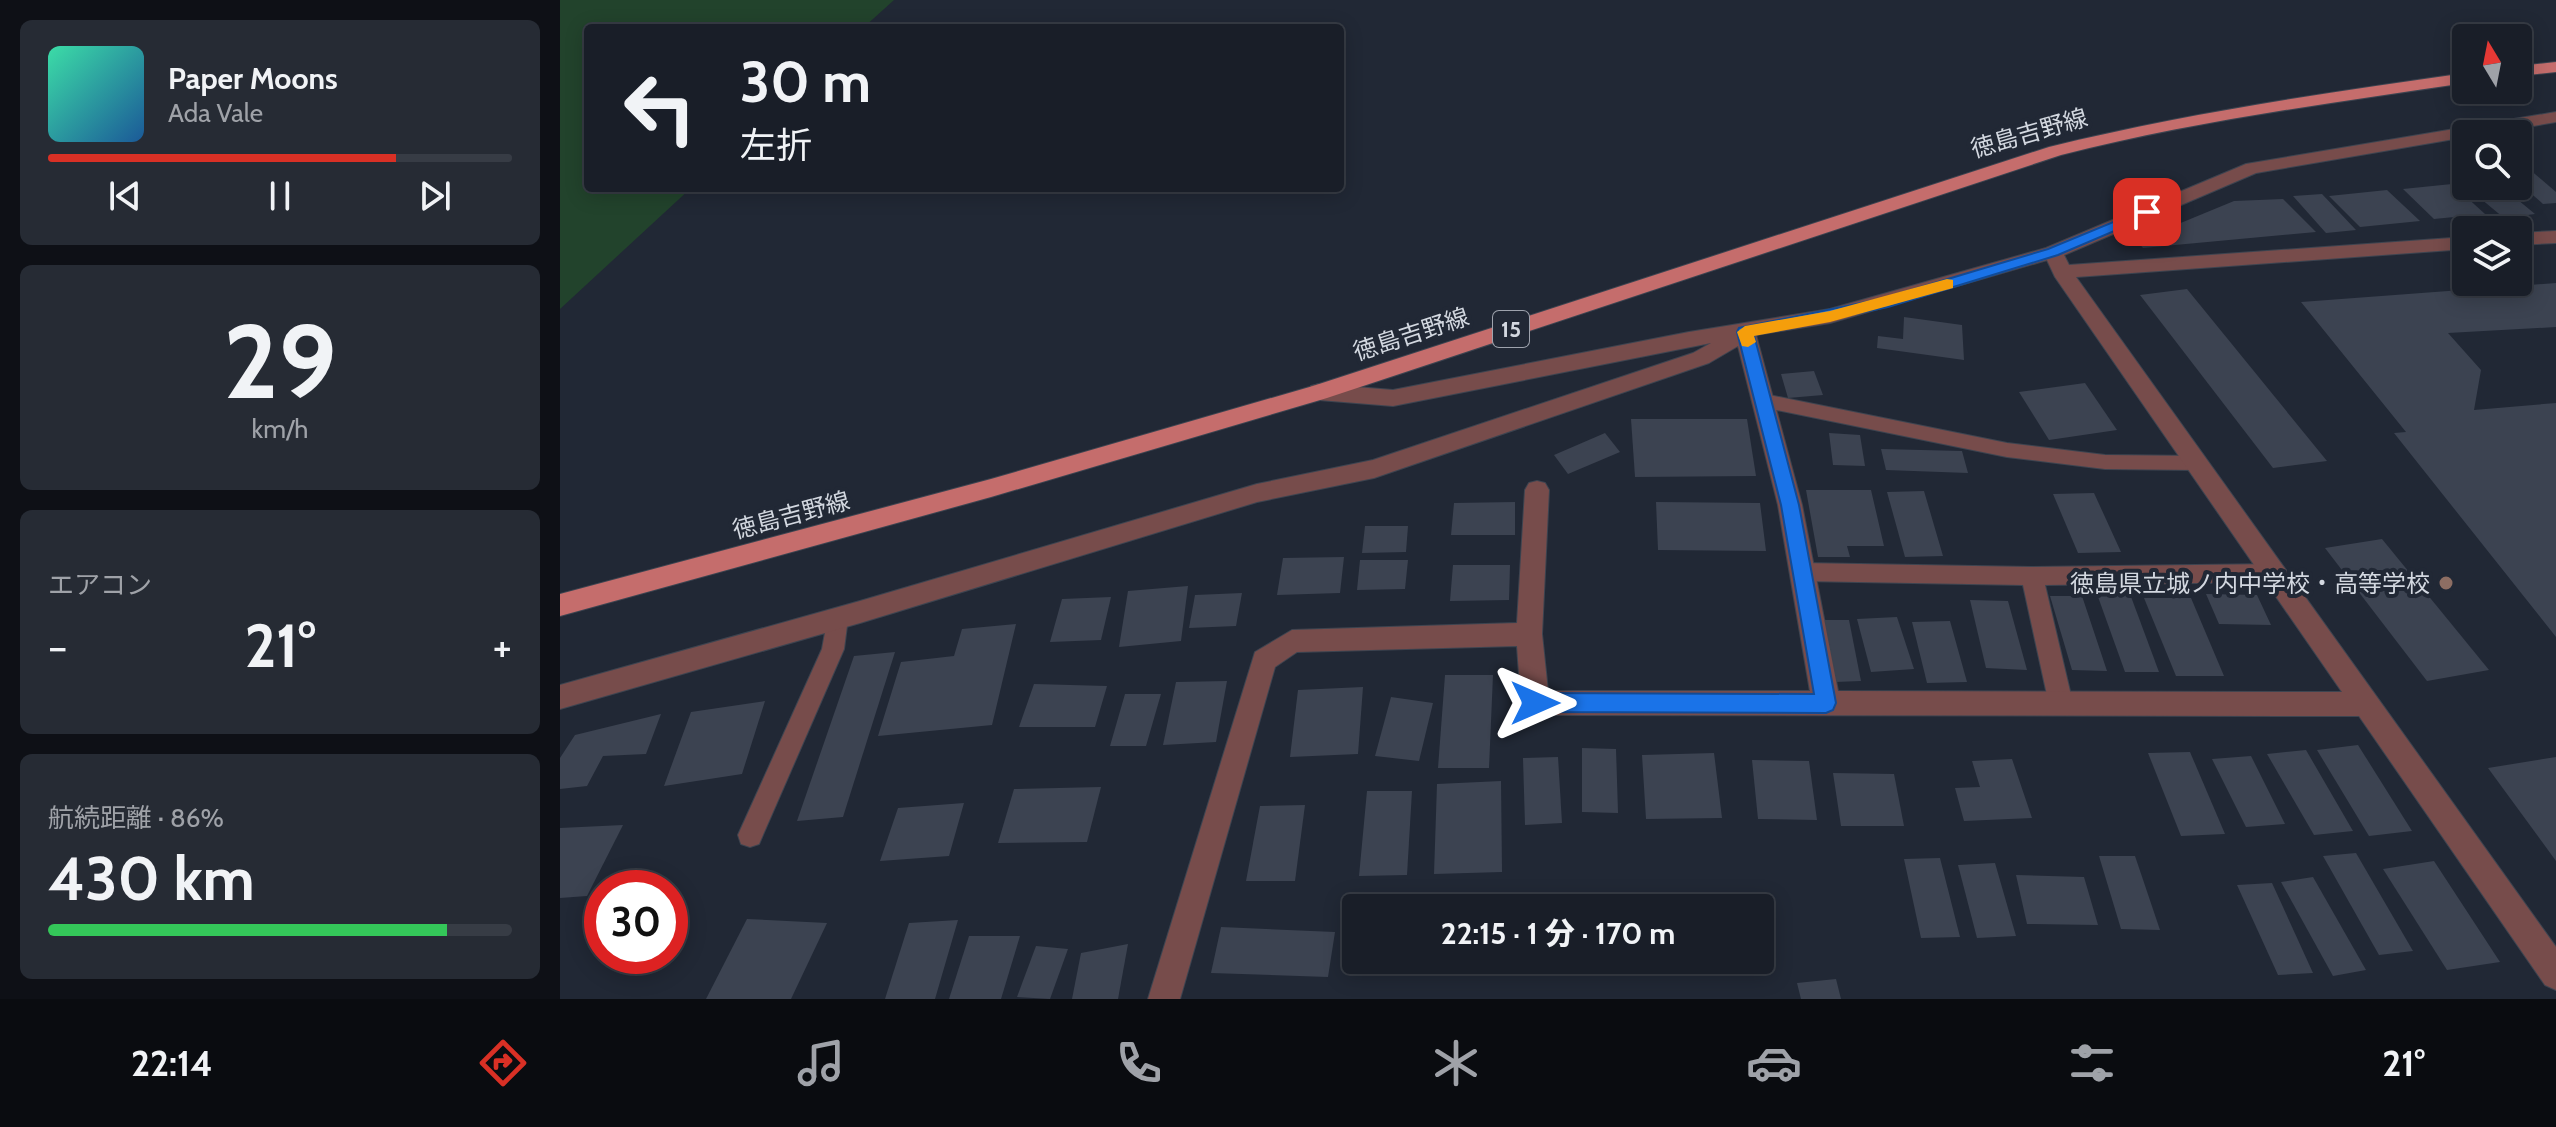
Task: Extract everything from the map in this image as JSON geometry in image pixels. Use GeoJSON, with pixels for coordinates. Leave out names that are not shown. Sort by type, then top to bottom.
{"type":"FeatureCollection","features":[{"type":"Feature","properties":{"kind":"main road"},"geometry":{"type":"LineString","coordinates":[[2532,70],[2556,67]]}},
{"type":"Feature","properties":{"kind":"main road","name":"徳島吉野線"},"geometry":{"type":"LineString","coordinates":[[560,605],[991,488],[1319,392],[2055,151],[2142,129],[2230,112],[2452,80]]}},
{"type":"Feature","properties":{"kind":"street"},"geometry":{"type":"LineString","coordinates":[[2058,262],[2252,168],[2556,117]]}},
{"type":"Feature","properties":{"kind":"street"},"geometry":{"type":"LineString","coordinates":[[2532,238],[2556,237]]}},
{"type":"Feature","properties":{"kind":"street"},"geometry":{"type":"LineString","coordinates":[[1319,392],[1393,398],[1883,304],[2058,262],[2452,244]]}},
{"type":"Feature","properties":{"kind":"street"},"geometry":{"type":"LineString","coordinates":[[2058,262],[2556,974]]}},
{"type":"Feature","properties":{"kind":"street"},"geometry":{"type":"LineString","coordinates":[[1745,332],[1790,505],[1826,703]]}},
{"type":"Feature","properties":{"kind":"street"},"geometry":{"type":"LineString","coordinates":[[560,697],[1257,493],[1374,469],[1701,358],[1745,332]]}},
{"type":"Feature","properties":{"kind":"street"},"geometry":{"type":"LineString","coordinates":[[1537,490],[1529,634],[1535,703],[2368,704]]}},
{"type":"Feature","properties":{"kind":"street"},"geometry":{"type":"LineString","coordinates":[[1164,999],[1264,660],[1292,641],[1529,634]]}},
{"type":"Feature","properties":{"kind":"lane"},"geometry":{"type":"LineString","coordinates":[[1764,401],[2007,450],[2105,462],[2198,463]]}},
{"type":"Feature","properties":{"kind":"lane"},"geometry":{"type":"LineString","coordinates":[[1802,572],[2032,576],[2276,573]]}},
{"type":"Feature","properties":{"kind":"lane"},"geometry":{"type":"LineString","coordinates":[[2032,576],[2061,704]]}},
{"type":"Feature","properties":{"kind":"lane"},"geometry":{"type":"LineString","coordinates":[[750,835],[833,649],[837,618]]}},
{"type":"Feature","properties":{"kind":"green space"},"geometry":{"type":"Polygon","coordinates":[[[560,0],[894,0],[867,24],[584,24],[584,192],[687,192],[560,309],[560,0]]]}},
{"type":"Feature","properties":{"kind":"building"},"geometry":{"type":"Polygon","coordinates":[[[2532,172],[2556,192],[2556,203],[2543,204],[2532,194],[2532,172]]]}},
{"type":"Feature","properties":{"kind":"building"},"geometry":{"type":"Polygon","coordinates":[[[2452,184],[2452,200],[2470,200],[2485,214],[2434,219],[2403,189],[2452,184]]]}},
{"type":"Feature","properties":{"kind":"building"},"geometry":{"type":"Polygon","coordinates":[[[2387,190],[2420,221],[2360,227],[2329,196],[2387,190]]]}},
{"type":"Feature","properties":{"kind":"building"},"geometry":{"type":"Polygon","coordinates":[[[2322,194],[2356,230],[2326,233],[2293,196],[2322,194]]]}},
{"type":"Feature","properties":{"kind":"building"},"geometry":{"type":"Polygon","coordinates":[[[2283,199],[2316,232],[2143,248],[2137,241],[2234,201],[2283,199]]]}},
{"type":"Feature","properties":{"kind":"building"},"geometry":{"type":"Polygon","coordinates":[[[2482,200],[2518,200],[2535,214],[2520,216],[2502,216],[2482,200]]]}},
{"type":"Feature","properties":{"kind":"building"},"geometry":{"type":"Polygon","coordinates":[[[2556,283],[2556,327],[2448,333],[2481,370],[2474,410],[2556,403],[2556,637],[2394,433],[2406,432],[2301,302],[2452,291],[2452,296],[2532,296],[2532,285],[2556,283]]]}},
{"type":"Feature","properties":{"kind":"building"},"geometry":{"type":"Polygon","coordinates":[[[2187,289],[2327,461],[2273,468],[2140,295],[2187,289]]]}},
{"type":"Feature","properties":{"kind":"building"},"geometry":{"type":"Polygon","coordinates":[[[1904,317],[1962,325],[1964,360],[1877,348],[1878,336],[1903,339],[1904,317]]]}},
{"type":"Feature","properties":{"kind":"building"},"geometry":{"type":"Polygon","coordinates":[[[1814,371],[1823,395],[1788,398],[1781,374],[1814,371]]]}},
{"type":"Feature","properties":{"kind":"building"},"geometry":{"type":"Polygon","coordinates":[[[2085,383],[2117,430],[2049,440],[2019,392],[2085,383]]]}},
{"type":"Feature","properties":{"kind":"building"},"geometry":{"type":"Polygon","coordinates":[[[1631,419],[1747,419],[1756,476],[1635,477],[1631,419]]]}},
{"type":"Feature","properties":{"kind":"building"},"geometry":{"type":"Polygon","coordinates":[[[1605,433],[1620,452],[1568,474],[1554,455],[1605,433]]]}},
{"type":"Feature","properties":{"kind":"building"},"geometry":{"type":"Polygon","coordinates":[[[1829,433],[1860,435],[1865,466],[1833,465],[1829,433]]]}},
{"type":"Feature","properties":{"kind":"building"},"geometry":{"type":"Polygon","coordinates":[[[1881,449],[1962,451],[1968,473],[1886,470],[1881,449]]]}},
{"type":"Feature","properties":{"kind":"building"},"geometry":{"type":"Polygon","coordinates":[[[1806,490],[1871,490],[1884,546],[1847,546],[1850,557],[1818,557],[1806,490]]]}},
{"type":"Feature","properties":{"kind":"building"},"geometry":{"type":"Polygon","coordinates":[[[1924,491],[1943,556],[1905,557],[1887,492],[1924,491]]]}},
{"type":"Feature","properties":{"kind":"building"},"geometry":{"type":"Polygon","coordinates":[[[2094,493],[2121,552],[2078,553],[2053,494],[2094,493]]]}},
{"type":"Feature","properties":{"kind":"building"},"geometry":{"type":"Polygon","coordinates":[[[1515,502],[1515,535],[1451,535],[1454,503],[1515,502]]]}},
{"type":"Feature","properties":{"kind":"building"},"geometry":{"type":"Polygon","coordinates":[[[1656,502],[1760,503],[1766,551],[1658,550],[1656,502]]]}},
{"type":"Feature","properties":{"kind":"building"},"geometry":{"type":"Polygon","coordinates":[[[1365,526],[1408,526],[1406,552],[1362,553],[1365,526]]]}},
{"type":"Feature","properties":{"kind":"building"},"geometry":{"type":"Polygon","coordinates":[[[2382,539],[2489,670],[2427,681],[2325,548],[2382,539]]]}},
{"type":"Feature","properties":{"kind":"building"},"geometry":{"type":"Polygon","coordinates":[[[1344,557],[1340,593],[1277,595],[1283,558],[1344,557]]]}},
{"type":"Feature","properties":{"kind":"building"},"geometry":{"type":"Polygon","coordinates":[[[1360,560],[1408,560],[1405,589],[1357,590],[1360,560]]]}},
{"type":"Feature","properties":{"kind":"building"},"geometry":{"type":"Polygon","coordinates":[[[1453,565],[1510,565],[1509,600],[1450,601],[1453,565]]]}},
{"type":"Feature","properties":{"kind":"building"},"geometry":{"type":"Polygon","coordinates":[[[1188,586],[1181,641],[1119,647],[1128,591],[1188,586]]]}},
{"type":"Feature","properties":{"kind":"building"},"geometry":{"type":"Polygon","coordinates":[[[1242,593],[1236,626],[1189,628],[1195,595],[1242,593]]]}},
{"type":"Feature","properties":{"kind":"building"},"geometry":{"type":"Polygon","coordinates":[[[2097,594],[2130,594],[2159,672],[2125,672],[2097,594]]]}},
{"type":"Feature","properties":{"kind":"building"},"geometry":{"type":"Polygon","coordinates":[[[2206,594],[2257,595],[2271,625],[2219,624],[2206,594]]]}},
{"type":"Feature","properties":{"kind":"building"},"geometry":{"type":"Polygon","coordinates":[[[2050,596],[2082,596],[2107,671],[2072,670],[2050,596]]]}},
{"type":"Feature","properties":{"kind":"building"},"geometry":{"type":"Polygon","coordinates":[[[1111,597],[1101,640],[1050,642],[1062,599],[1111,597]]]}},
{"type":"Feature","properties":{"kind":"building"},"geometry":{"type":"Polygon","coordinates":[[[2144,598],[2191,598],[2224,676],[2176,676],[2144,598]]]}},
{"type":"Feature","properties":{"kind":"building"},"geometry":{"type":"Polygon","coordinates":[[[1970,600],[2008,601],[2027,670],[1986,668],[1970,600]]]}},
{"type":"Feature","properties":{"kind":"building"},"geometry":{"type":"Polygon","coordinates":[[[1897,617],[1914,669],[1871,672],[1857,619],[1897,617]]]}},
{"type":"Feature","properties":{"kind":"building"},"geometry":{"type":"Polygon","coordinates":[[[1823,620],[1849,620],[1861,681],[1835,682],[1823,620]]]}},
{"type":"Feature","properties":{"kind":"building"},"geometry":{"type":"Polygon","coordinates":[[[1950,621],[1967,682],[1927,683],[1912,622],[1950,621]]]}},
{"type":"Feature","properties":{"kind":"building"},"geometry":{"type":"Polygon","coordinates":[[[1016,624],[992,725],[878,736],[901,662],[954,656],[962,629],[1016,624]]]}},
{"type":"Feature","properties":{"kind":"building"},"geometry":{"type":"Polygon","coordinates":[[[895,652],[843,817],[797,821],[854,656],[895,652]]]}},
{"type":"Feature","properties":{"kind":"building"},"geometry":{"type":"Polygon","coordinates":[[[1445,675],[1493,675],[1489,768],[1438,768],[1445,675]]]}},
{"type":"Feature","properties":{"kind":"building"},"geometry":{"type":"Polygon","coordinates":[[[1227,681],[1216,742],[1163,745],[1176,682],[1227,681]]]}},
{"type":"Feature","properties":{"kind":"building"},"geometry":{"type":"Polygon","coordinates":[[[1034,684],[1107,686],[1095,727],[1019,727],[1034,684]]]}},
{"type":"Feature","properties":{"kind":"building"},"geometry":{"type":"Polygon","coordinates":[[[1363,687],[1358,754],[1290,757],[1298,690],[1363,687]]]}},
{"type":"Feature","properties":{"kind":"building"},"geometry":{"type":"Polygon","coordinates":[[[1125,694],[1161,694],[1146,746],[1110,746],[1125,694]]]}},
{"type":"Feature","properties":{"kind":"building"},"geometry":{"type":"Polygon","coordinates":[[[1391,697],[1433,703],[1419,761],[1375,756],[1391,697]]]}},
{"type":"Feature","properties":{"kind":"building"},"geometry":{"type":"Polygon","coordinates":[[[765,701],[742,774],[664,786],[691,712],[765,701]]]}},
{"type":"Feature","properties":{"kind":"building"},"geometry":{"type":"Polygon","coordinates":[[[661,714],[646,754],[603,756],[587,786],[560,789],[560,758],[575,735],[661,714]]]}},
{"type":"Feature","properties":{"kind":"building"},"geometry":{"type":"Polygon","coordinates":[[[2358,745],[2412,831],[2369,836],[2317,750],[2358,745]]]}},
{"type":"Feature","properties":{"kind":"building"},"geometry":{"type":"Polygon","coordinates":[[[1582,748],[1616,749],[1618,813],[1582,812],[1582,748]]]}},
{"type":"Feature","properties":{"kind":"building"},"geometry":{"type":"Polygon","coordinates":[[[2306,750],[2353,831],[2314,835],[2267,754],[2306,750]]]}},
{"type":"Feature","properties":{"kind":"building"},"geometry":{"type":"Polygon","coordinates":[[[2190,752],[2225,834],[2181,836],[2148,753],[2190,752]]]}},
{"type":"Feature","properties":{"kind":"building"},"geometry":{"type":"Polygon","coordinates":[[[1714,753],[1722,818],[1646,819],[1642,755],[1714,753]]]}},
{"type":"Feature","properties":{"kind":"building"},"geometry":{"type":"Polygon","coordinates":[[[2251,756],[2285,824],[2246,827],[2212,759],[2251,756]]]}},
{"type":"Feature","properties":{"kind":"building"},"geometry":{"type":"Polygon","coordinates":[[[1558,757],[1562,823],[1525,825],[1523,758],[1558,757]]]}},
{"type":"Feature","properties":{"kind":"building"},"geometry":{"type":"Polygon","coordinates":[[[2556,757],[2556,861],[2488,768],[2556,757]]]}},
{"type":"Feature","properties":{"kind":"building"},"geometry":{"type":"Polygon","coordinates":[[[2012,759],[2032,818],[1964,821],[1955,788],[1980,787],[1972,761],[2012,759]]]}},
{"type":"Feature","properties":{"kind":"building"},"geometry":{"type":"Polygon","coordinates":[[[1752,760],[1809,761],[1817,820],[1758,819],[1752,760]]]}},
{"type":"Feature","properties":{"kind":"building"},"geometry":{"type":"Polygon","coordinates":[[[1833,773],[1894,774],[1904,826],[1841,826],[1833,773]]]}},
{"type":"Feature","properties":{"kind":"building"},"geometry":{"type":"Polygon","coordinates":[[[1501,781],[1502,872],[1434,874],[1437,784],[1501,781]]]}},
{"type":"Feature","properties":{"kind":"building"},"geometry":{"type":"Polygon","coordinates":[[[1101,787],[1087,842],[998,843],[1014,789],[1101,787]]]}},
{"type":"Feature","properties":{"kind":"building"},"geometry":{"type":"Polygon","coordinates":[[[1367,791],[1412,791],[1407,875],[1359,876],[1367,791]]]}},
{"type":"Feature","properties":{"kind":"building"},"geometry":{"type":"Polygon","coordinates":[[[964,803],[949,856],[880,861],[898,808],[964,803]]]}},
{"type":"Feature","properties":{"kind":"building"},"geometry":{"type":"Polygon","coordinates":[[[1305,805],[1295,881],[1246,881],[1260,806],[1305,805]]]}},
{"type":"Feature","properties":{"kind":"building"},"geometry":{"type":"Polygon","coordinates":[[[623,825],[600,870],[584,870],[584,896],[560,898],[560,828],[623,825]]]}},
{"type":"Feature","properties":{"kind":"building"},"geometry":{"type":"Polygon","coordinates":[[[2356,853],[2413,951],[2379,955],[2323,856],[2356,853]]]}},
{"type":"Feature","properties":{"kind":"building"},"geometry":{"type":"Polygon","coordinates":[[[2099,856],[2135,856],[2160,930],[2121,929],[2099,856]]]}},
{"type":"Feature","properties":{"kind":"building"},"geometry":{"type":"Polygon","coordinates":[[[1940,858],[1960,937],[1921,938],[1904,859],[1940,858]]]}},
{"type":"Feature","properties":{"kind":"building"},"geometry":{"type":"Polygon","coordinates":[[[2434,861],[2500,962],[2447,970],[2383,869],[2434,861]]]}},
{"type":"Feature","properties":{"kind":"building"},"geometry":{"type":"Polygon","coordinates":[[[1995,863],[2016,936],[1977,938],[1958,865],[1995,863]]]}},
{"type":"Feature","properties":{"kind":"building"},"geometry":{"type":"Polygon","coordinates":[[[2016,875],[2084,877],[2098,925],[2027,924],[2016,875]]]}},
{"type":"Feature","properties":{"kind":"building"},"geometry":{"type":"Polygon","coordinates":[[[2313,877],[2366,970],[2333,976],[2281,882],[2313,877]]]}},
{"type":"Feature","properties":{"kind":"building"},"geometry":{"type":"Polygon","coordinates":[[[2272,883],[2313,973],[2278,975],[2237,885],[2272,883]]]}},
{"type":"Feature","properties":{"kind":"building"},"geometry":{"type":"Polygon","coordinates":[[[747,919],[827,923],[791,999],[706,999],[747,919]]]}},
{"type":"Feature","properties":{"kind":"building"},"geometry":{"type":"Polygon","coordinates":[[[958,920],[935,999],[885,999],[909,923],[958,920]]]}},
{"type":"Feature","properties":{"kind":"building"},"geometry":{"type":"Polygon","coordinates":[[[1221,927],[1335,932],[1328,977],[1211,973],[1221,927]]]}},
{"type":"Feature","properties":{"kind":"building"},"geometry":{"type":"Polygon","coordinates":[[[969,936],[1020,936],[1001,999],[949,999],[969,936]]]}},
{"type":"Feature","properties":{"kind":"building"},"geometry":{"type":"Polygon","coordinates":[[[1128,944],[1118,999],[1072,999],[1081,953],[1128,944]]]}},
{"type":"Feature","properties":{"kind":"building"},"geometry":{"type":"Polygon","coordinates":[[[1036,946],[1068,949],[1050,999],[1017,997],[1036,946]]]}},
{"type":"Feature","properties":{"kind":"building"},"geometry":{"type":"Polygon","coordinates":[[[1836,979],[1841,999],[1801,999],[1797,983],[1836,979]]]}},
{"type":"Feature","properties":{"kind":"slow traffic"},"geometry":{"type":"LineString","coordinates":[[1748,342],[1745,332],[1883,304],[1947,284]]}},
{"type":"Feature","properties":{"kind":"place","name":"徳島県立城ノ内中学校・高等学校"},"geometry":{"type":"Point","coordinates":[2446,583]}},
{"type":"Feature","properties":{"kind":"route"},"geometry":{"type":"LineString","coordinates":[[1535,703],[1826,703],[1790,505],[1745,332],[1883,304],[2053,252],[2147,212]]}}]}
